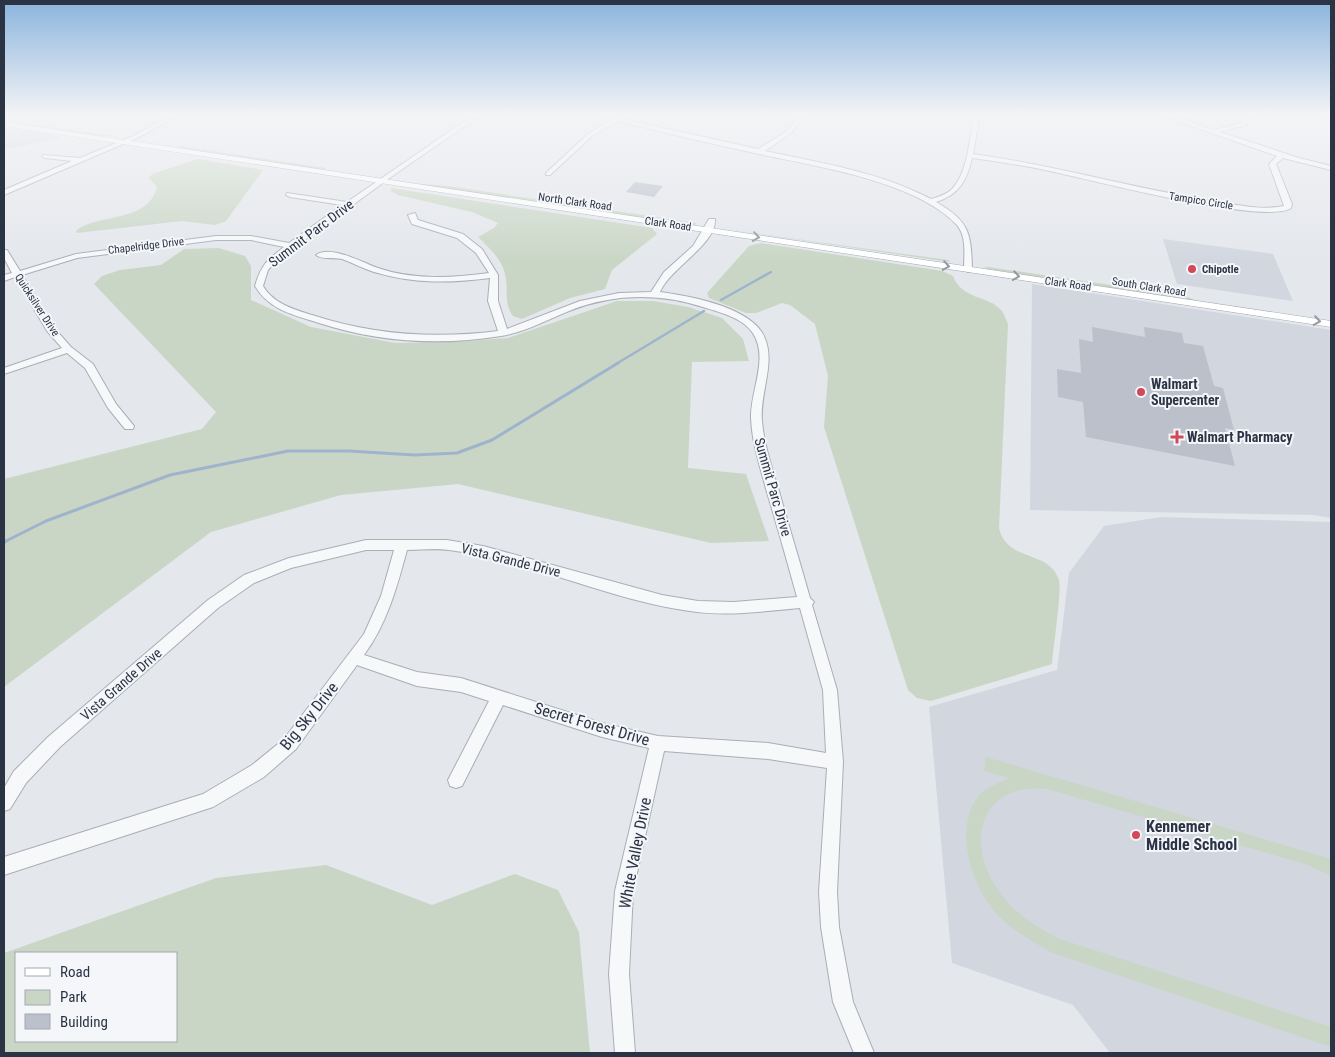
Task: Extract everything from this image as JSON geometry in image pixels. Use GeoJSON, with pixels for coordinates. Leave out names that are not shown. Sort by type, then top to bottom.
{"type":"FeatureCollection","features":[{"type":"Feature","properties":{"kind":"main road","name":"Clark Road"},"geometry":{"type":"LineString","coordinates":[[274,163],[710,225],[1216,301],[1331,324]]}},
{"type":"Feature","properties":{"kind":"main road"},"geometry":{"type":"LineString","coordinates":[[295,163],[384,178]]}},
{"type":"Feature","properties":{"kind":"main road"},"geometry":{"type":"LineString","coordinates":[[1216,301],[1331,314]]}},
{"type":"Feature","properties":{"kind":"street"},"geometry":{"type":"LineString","coordinates":[[4,193],[71,163]]}},
{"type":"Feature","properties":{"kind":"street","name":"Summit Parc Drive"},"geometry":{"type":"LineString","coordinates":[[406,163],[274,259],[264,269],[260,278],[259,286],[262,293],[276,305],[326,323],[382,334],[435,337],[503,333],[524,328],[587,301],[608,296],[655,294],[688,299],[730,312],[742,319],[759,334],[764,352],[756,415],[759,442],[807,602],[830,690],[835,762],[828,892],[830,927],[843,1002],[864,1053]]}},
{"type":"Feature","properties":{"kind":"street"},"geometry":{"type":"LineString","coordinates":[[548,174],[559,163]]}},
{"type":"Feature","properties":{"kind":"street"},"geometry":{"type":"LineString","coordinates":[[806,163],[866,178],[930,202],[958,222],[964,230],[969,243],[968,264]]}},
{"type":"Feature","properties":{"kind":"street"},"geometry":{"type":"LineString","coordinates":[[930,202],[945,197],[956,190],[962,179],[966,163]]}},
{"type":"Feature","properties":{"kind":"street","name":"Tampico Circle"},"geometry":{"type":"LineString","coordinates":[[1023,163],[1169,196],[1267,210],[1287,208],[1288,204],[1273,163]]}},
{"type":"Feature","properties":{"kind":"street"},"geometry":{"type":"LineString","coordinates":[[1313,163],[1331,168]]}},
{"type":"Feature","properties":{"kind":"street"},"geometry":{"type":"LineString","coordinates":[[290,195],[348,204]]}},
{"type":"Feature","properties":{"kind":"street"},"geometry":{"type":"LineString","coordinates":[[412,215],[414,222],[450,232],[470,242],[488,263],[494,275],[494,301],[503,333]]}},
{"type":"Feature","properties":{"kind":"street"},"geometry":{"type":"LineString","coordinates":[[655,294],[658,283],[666,273],[693,252],[710,225]]}},
{"type":"Feature","properties":{"kind":"street","name":"Chapelridge Drive"},"geometry":{"type":"LineString","coordinates":[[4,278],[76,256],[216,238],[251,238],[291,246]]}},
{"type":"Feature","properties":{"kind":"street","name":"Quicksilver Drive"},"geometry":{"type":"LineString","coordinates":[[4,252],[52,331],[68,349],[89,366],[112,406],[129,426]]}},
{"type":"Feature","properties":{"kind":"street"},"geometry":{"type":"LineString","coordinates":[[320,256],[347,256],[382,272],[411,278],[463,280],[494,275]]}},
{"type":"Feature","properties":{"kind":"street"},"geometry":{"type":"LineString","coordinates":[[4,371],[68,349]]}},
{"type":"Feature","properties":{"kind":"street","name":"Big Sky Drive"},"geometry":{"type":"LineString","coordinates":[[4,866],[207,801],[258,772],[290,744],[369,638],[380,615],[402,544]]}},
{"type":"Feature","properties":{"kind":"street","name":"Vista Grande Drive"},"geometry":{"type":"LineString","coordinates":[[4,803],[20,777],[54,742],[213,604],[249,579],[289,563],[366,545],[447,545],[483,551],[662,601],[698,607],[734,608],[807,602]]}},
{"type":"Feature","properties":{"kind":"street","name":"Secret Forest Drive"},"geometry":{"type":"LineString","coordinates":[[354,658],[418,680],[461,684],[602,730],[658,743],[768,751],[835,762]]}},
{"type":"Feature","properties":{"kind":"street"},"geometry":{"type":"LineString","coordinates":[[456,780],[499,697]]}},
{"type":"Feature","properties":{"kind":"street","name":"White Valley Drive"},"geometry":{"type":"LineString","coordinates":[[625,1053],[619,974],[624,891],[658,743]]}},
{"type":"Feature","properties":{"kind":"shaded area"},"geometry":{"type":"Polygon","coordinates":[[[1163,239],[1273,254],[1293,301],[1177,284],[1163,239]]]}},
{"type":"Feature","properties":{"kind":"shaded area"},"geometry":{"type":"Polygon","coordinates":[[[1032,284],[1331,330],[1331,518],[1314,515],[1030,510],[1032,284]]]}},
{"type":"Feature","properties":{"kind":"shaded area","name":"Kennemer Middle School"},"geometry":{"type":"Polygon","coordinates":[[[1161,517],[1331,522],[1331,1053],[1110,1053],[1073,1005],[952,963],[929,707],[1057,670],[1069,573],[1104,526],[1161,517]]]}},
{"type":"Feature","properties":{"kind":"green space"},"geometry":{"type":"Polygon","coordinates":[[[185,163],[224,163],[263,170],[226,221],[215,225],[182,221],[77,233],[76,231],[85,225],[121,216],[143,207],[152,199],[157,187],[149,178],[152,174],[185,163]]]}},
{"type":"Feature","properties":{"kind":"green space"},"geometry":{"type":"Polygon","coordinates":[[[271,163],[295,163],[326,168],[322,171],[271,163]]]}},
{"type":"Feature","properties":{"kind":"green space"},"geometry":{"type":"Polygon","coordinates":[[[423,184],[448,186],[696,223],[694,226],[421,186],[423,184]]]}},
{"type":"Feature","properties":{"kind":"green space"},"geometry":{"type":"Polygon","coordinates":[[[391,188],[652,228],[657,234],[612,270],[605,289],[570,298],[522,319],[513,316],[508,306],[506,280],[501,263],[478,237],[494,228],[498,223],[472,212],[398,195],[391,191],[391,188]]]}},
{"type":"Feature","properties":{"kind":"green space"},"geometry":{"type":"Polygon","coordinates":[[[724,229],[948,260],[950,262],[724,229]]]}},
{"type":"Feature","properties":{"kind":"green space"},"geometry":{"type":"Polygon","coordinates":[[[761,243],[942,271],[953,276],[962,289],[996,305],[1002,311],[1008,324],[999,528],[1003,539],[1010,547],[1047,564],[1054,570],[1059,580],[1052,664],[931,701],[917,698],[908,690],[824,427],[828,376],[815,324],[790,305],[782,303],[756,313],[746,313],[709,298],[707,293],[749,246],[761,243]]]}},
{"type":"Feature","properties":{"kind":"green space"},"geometry":{"type":"Polygon","coordinates":[[[219,248],[245,256],[251,266],[251,300],[311,327],[395,343],[508,338],[617,301],[653,301],[688,307],[722,318],[743,339],[749,361],[692,362],[688,468],[746,474],[769,541],[711,543],[458,484],[341,495],[211,532],[4,687],[4,479],[202,429],[216,412],[94,284],[102,276],[120,270],[161,265],[184,249],[219,248]]]}},
{"type":"Feature","properties":{"kind":"green space"},"geometry":{"type":"Polygon","coordinates":[[[988,267],[1185,296],[1197,301],[1055,281],[983,268],[988,267]]]}},
{"type":"Feature","properties":{"kind":"green space"},"geometry":{"type":"Polygon","coordinates":[[[986,757],[1331,859],[1331,876],[1308,865],[1047,789],[1025,789],[1007,795],[994,805],[985,818],[981,835],[982,853],[988,871],[998,890],[1011,906],[1042,930],[1060,939],[1331,1027],[1331,1047],[1050,952],[1018,932],[1000,917],[981,891],[969,859],[966,841],[971,809],[979,795],[989,787],[1009,778],[984,771],[986,757]]]}},
{"type":"Feature","properties":{"kind":"green space"},"geometry":{"type":"Polygon","coordinates":[[[326,865],[432,905],[515,874],[558,890],[579,932],[590,1053],[4,1053],[4,953],[216,878],[326,865]]]}},
{"type":"Feature","properties":{"kind":"building"},"geometry":{"type":"Polygon","coordinates":[[[635,182],[663,186],[654,197],[626,192],[635,182]]]}},
{"type":"Feature","properties":{"kind":"building","name":"Walmart Supercenter"},"geometry":{"type":"Polygon","coordinates":[[[1092,327],[1145,337],[1144,327],[1182,333],[1184,343],[1203,346],[1214,386],[1223,388],[1234,430],[1225,428],[1235,466],[1086,437],[1083,402],[1058,397],[1057,369],[1081,373],[1079,339],[1093,342],[1092,327]]]}},
{"type":"Feature","properties":{"kind":"waterway"},"geometry":{"type":"LineString","coordinates":[[721,300],[771,272]]}},
{"type":"Feature","properties":{"kind":"waterway"},"geometry":{"type":"LineString","coordinates":[[616,364],[704,311]]}},
{"type":"Feature","properties":{"kind":"waterway"},"geometry":{"type":"LineString","coordinates":[[4,542],[46,521],[170,475],[288,451],[349,451],[414,455],[457,453],[492,440],[618,363]]}},
{"type":"Feature","properties":{"kind":"place","name":"Chipotle"},"geometry":{"type":"Point","coordinates":[1192,269]}},
{"type":"Feature","properties":{"kind":"place","name":"Walmart Supercenter"},"geometry":{"type":"Point","coordinates":[1141,392]}},
{"type":"Feature","properties":{"kind":"place","name":"Walmart Pharmacy"},"geometry":{"type":"Point","coordinates":[1177,437]}},
{"type":"Feature","properties":{"kind":"place","name":"Kennemer Middle School"},"geometry":{"type":"Point","coordinates":[1136,835]}}]}
